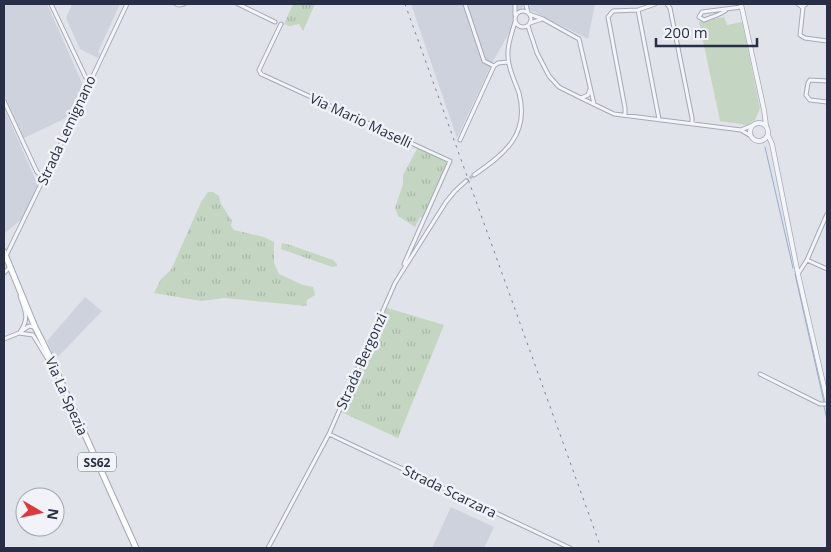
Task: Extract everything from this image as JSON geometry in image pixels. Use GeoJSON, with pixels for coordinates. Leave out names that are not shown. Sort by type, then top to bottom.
{"type":"FeatureCollection","features":[{"type":"Feature","properties":{"kind":"main road","name":"SS62"},"geometry":{"type":"LineString","coordinates":[[5,254],[35,327]]}},
{"type":"Feature","properties":{"kind":"main road","name":"Via La Spezia"},"geometry":{"type":"LineString","coordinates":[[35,327],[136,548]]}},
{"type":"Feature","properties":{"kind":"street"},"geometry":{"type":"LineString","coordinates":[[51,4],[89,82]]}},
{"type":"Feature","properties":{"kind":"street","name":"Strada Lemignano"},"geometry":{"type":"LineString","coordinates":[[5,254],[41,184],[42,176],[48,171],[127,4]]}},
{"type":"Feature","properties":{"kind":"street"},"geometry":{"type":"LineString","coordinates":[[176,4],[184,4]]}},
{"type":"Feature","properties":{"kind":"street"},"geometry":{"type":"LineString","coordinates":[[238,4],[275,22]]}},
{"type":"Feature","properties":{"kind":"street"},"geometry":{"type":"LineString","coordinates":[[465,4],[484,60],[494,66]]}},
{"type":"Feature","properties":{"kind":"street"},"geometry":{"type":"LineString","coordinates":[[515,4],[522,11],[543,19],[579,39],[594,104]]}},
{"type":"Feature","properties":{"kind":"street"},"geometry":{"type":"LineString","coordinates":[[474,175],[504,152],[512,143],[519,124],[521,111],[520,96],[508,62],[508,45],[516,15],[515,4]]}},
{"type":"Feature","properties":{"kind":"street"},"geometry":{"type":"LineString","coordinates":[[516,15],[522,11],[526,4]]}},
{"type":"Feature","properties":{"kind":"street"},"geometry":{"type":"LineString","coordinates":[[526,4],[531,20],[529,24],[530,33],[545,70],[554,83],[614,114],[741,130],[755,140],[769,144],[774,157]]}},
{"type":"Feature","properties":{"kind":"street"},"geometry":{"type":"LineString","coordinates":[[625,115],[607,19],[613,11],[638,10],[654,4]]}},
{"type":"Feature","properties":{"kind":"street"},"geometry":{"type":"LineString","coordinates":[[667,4],[670,8],[692,123]]}},
{"type":"Feature","properties":{"kind":"street"},"geometry":{"type":"LineString","coordinates":[[798,4],[804,5],[800,35],[805,38],[827,41]]}},
{"type":"Feature","properties":{"kind":"street"},"geometry":{"type":"LineString","coordinates":[[726,10],[704,20],[699,17],[702,12],[726,10],[741,5],[826,403]]}},
{"type":"Feature","properties":{"kind":"street"},"geometry":{"type":"LineString","coordinates":[[638,10],[659,120]]}},
{"type":"Feature","properties":{"kind":"street"},"geometry":{"type":"LineString","coordinates":[[512,32],[543,19]]}},
{"type":"Feature","properties":{"kind":"street"},"geometry":{"type":"LineString","coordinates":[[515,22],[530,33]]}},
{"type":"Feature","properties":{"kind":"street","name":"Via Mario Maselli"},"geometry":{"type":"LineString","coordinates":[[282,24],[259,70],[261,74],[450,161],[399,276]]}},
{"type":"Feature","properties":{"kind":"street"},"geometry":{"type":"LineString","coordinates":[[460,140],[494,66],[499,63],[508,62]]}},
{"type":"Feature","properties":{"kind":"street"},"geometry":{"type":"LineString","coordinates":[[827,81],[810,80],[806,95],[810,100],[827,102]]}},
{"type":"Feature","properties":{"kind":"street"},"geometry":{"type":"LineString","coordinates":[[581,98],[588,95],[590,88]]}},
{"type":"Feature","properties":{"kind":"street"},"geometry":{"type":"LineString","coordinates":[[4,101],[37,172],[42,176]]}},
{"type":"Feature","properties":{"kind":"street"},"geometry":{"type":"LineString","coordinates":[[751,136],[750,130],[762,118],[763,104]]}},
{"type":"Feature","properties":{"kind":"street"},"geometry":{"type":"LineString","coordinates":[[741,130],[755,124],[761,123],[766,125]]}},
{"type":"Feature","properties":{"kind":"street"},"geometry":{"type":"LineString","coordinates":[[760,141],[768,135]]}},
{"type":"Feature","properties":{"kind":"street","name":"Strada Bergonzi"},"geometry":{"type":"LineString","coordinates":[[268,548],[329,434],[399,276],[450,196],[466,181]]}},
{"type":"Feature","properties":{"kind":"street"},"geometry":{"type":"LineString","coordinates":[[798,274],[827,214]]}},
{"type":"Feature","properties":{"kind":"street"},"geometry":{"type":"LineString","coordinates":[[423,222],[424,226],[429,228]]}},
{"type":"Feature","properties":{"kind":"street"},"geometry":{"type":"LineString","coordinates":[[806,260],[827,269]]}},
{"type":"Feature","properties":{"kind":"street"},"geometry":{"type":"LineString","coordinates":[[4,273],[10,267]]}},
{"type":"Feature","properties":{"kind":"street"},"geometry":{"type":"LineString","coordinates":[[16,280],[26,316],[26,322],[20,333]]}},
{"type":"Feature","properties":{"kind":"street"},"geometry":{"type":"LineString","coordinates":[[4,338],[29,332],[35,327]]}},
{"type":"Feature","properties":{"kind":"street"},"geometry":{"type":"LineString","coordinates":[[20,333],[33,335],[58,375]]}},
{"type":"Feature","properties":{"kind":"street"},"geometry":{"type":"LineString","coordinates":[[760,374],[826,403]]}},
{"type":"Feature","properties":{"kind":"street","name":"Strada Scarzara"},"geometry":{"type":"LineString","coordinates":[[329,434],[570,548]]}},
{"type":"Feature","properties":{"kind":"shaded area"},"geometry":{"type":"Polygon","coordinates":[[[4,4],[47,4],[83,85],[68,117],[24,138],[4,94],[4,4]]]}},
{"type":"Feature","properties":{"kind":"shaded area"},"geometry":{"type":"Polygon","coordinates":[[[72,4],[120,4],[98,52],[100,54],[98,58],[80,49],[66,18],[72,4]]]}},
{"type":"Feature","properties":{"kind":"shaded area"},"geometry":{"type":"Polygon","coordinates":[[[411,4],[524,4],[492,63],[457,138],[411,4]]]}},
{"type":"Feature","properties":{"kind":"shaded area"},"geometry":{"type":"Polygon","coordinates":[[[531,4],[595,4],[588,39],[528,9],[531,4]]]}},
{"type":"Feature","properties":{"kind":"shaded area"},"geometry":{"type":"Polygon","coordinates":[[[4,108],[37,183],[37,188],[23,218],[4,234],[4,108]]]}},
{"type":"Feature","properties":{"kind":"shaded area"},"geometry":{"type":"Polygon","coordinates":[[[85,297],[102,311],[55,360],[47,341],[85,297]]]}},
{"type":"Feature","properties":{"kind":"shaded area"},"geometry":{"type":"Polygon","coordinates":[[[451,507],[494,527],[484,548],[432,548],[451,507]]]}},
{"type":"Feature","properties":{"kind":"green space"},"geometry":{"type":"Polygon","coordinates":[[[293,4],[315,4],[303,31],[299,24],[290,26],[284,24],[293,4]]]}},
{"type":"Feature","properties":{"kind":"green space"},"geometry":{"type":"Polygon","coordinates":[[[724,17],[727,25],[742,22],[760,108],[755,120],[747,125],[720,121],[699,22],[724,17]]]}},
{"type":"Feature","properties":{"kind":"green space"},"geometry":{"type":"Polygon","coordinates":[[[418,147],[448,162],[423,218],[420,217],[415,227],[398,216],[395,208],[403,184],[403,175],[418,147]]]}},
{"type":"Feature","properties":{"kind":"green space"},"geometry":{"type":"Polygon","coordinates":[[[208,192],[213,192],[219,196],[221,204],[232,221],[231,226],[234,230],[264,237],[274,242],[274,263],[279,274],[303,285],[313,287],[315,295],[307,300],[306,306],[224,298],[201,301],[154,293],[161,279],[171,270],[201,202],[208,192]]]}},
{"type":"Feature","properties":{"kind":"green space"},"geometry":{"type":"Polygon","coordinates":[[[282,243],[333,260],[337,266],[332,267],[281,249],[282,243]]]}},
{"type":"Feature","properties":{"kind":"green space"},"geometry":{"type":"Polygon","coordinates":[[[384,307],[444,325],[398,438],[339,411],[384,307]]]}},
{"type":"Feature","properties":{"kind":"waterway"},"geometry":{"type":"LineString","coordinates":[[765,147],[793,268]]}},
{"type":"Feature","properties":{"kind":"waterway"},"geometry":{"type":"LineString","coordinates":[[795,274],[824,402]]}},
{"type":"Feature","properties":{"kind":"waterway"},"geometry":{"type":"LineString","coordinates":[[824,406],[827,420]]}},
{"type":"Feature","properties":{"kind":"tunnel"},"geometry":{"type":"LineString","coordinates":[[466,181],[474,175]]}},
{"type":"Feature","properties":{"kind":"railway"},"geometry":{"type":"LineString","coordinates":[[405,4],[601,548]]}}]}
